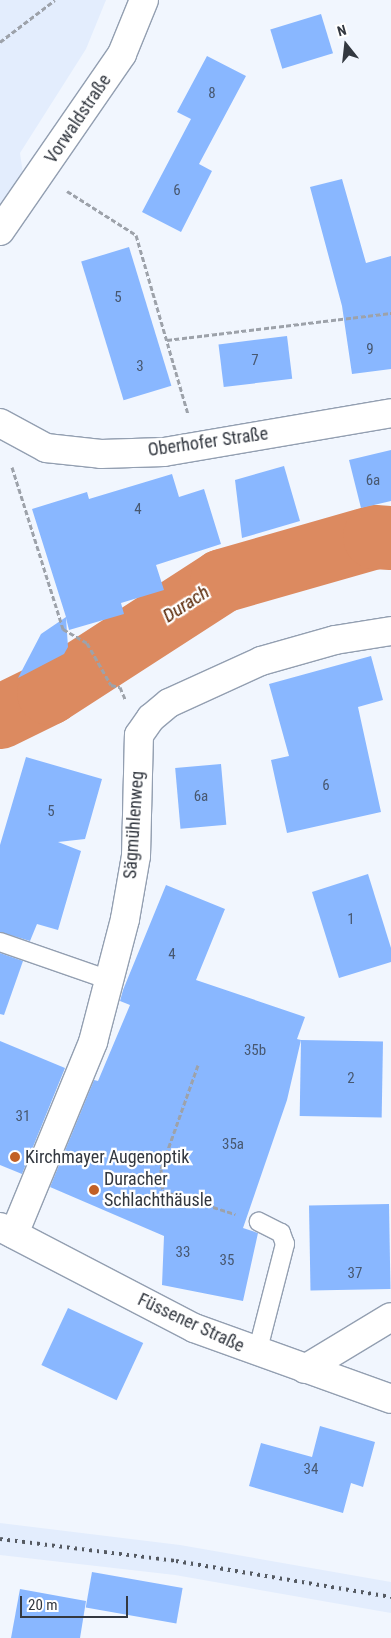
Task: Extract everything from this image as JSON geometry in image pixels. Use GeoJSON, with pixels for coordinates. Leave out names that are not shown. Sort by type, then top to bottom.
{"type":"FeatureCollection","features":[{"type":"Feature","properties":{"kind":"street","name":"Vorwaldstraße"},"geometry":{"type":"LineString","coordinates":[[0,231],[41,175],[122,54],[144,0]]}},
{"type":"Feature","properties":{"kind":"street","name":"Oberhofer Straße"},"geometry":{"type":"LineString","coordinates":[[1,424],[46,448],[101,454],[164,452],[391,413]]}},
{"type":"Feature","properties":{"kind":"street","name":"Sägmühlenweg"},"geometry":{"type":"LineString","coordinates":[[7,1230],[93,1042],[125,919],[136,856],[139,735],[151,718],[169,703],[261,661],[335,640],[391,631]]}},
{"type":"Feature","properties":{"kind":"street","name":"Füssener Straße"},"geometry":{"type":"LineString","coordinates":[[7,1230],[194,1328],[256,1353],[391,1399]]}},
{"type":"Feature","properties":{"kind":"street"},"geometry":{"type":"LineString","coordinates":[[305,1369],[391,1317]]}},
{"type":"Feature","properties":{"kind":"lane"},"geometry":{"type":"LineString","coordinates":[[0,942],[109,980]]}},
{"type":"Feature","properties":{"kind":"lane"},"geometry":{"type":"LineString","coordinates":[[256,1353],[285,1244],[280,1233],[259,1222]]}},
{"type":"Feature","properties":{"kind":"path"},"geometry":{"type":"LineString","coordinates":[[0,42],[55,0]]}},
{"type":"Feature","properties":{"kind":"path"},"geometry":{"type":"LineString","coordinates":[[41,175],[136,235],[198,446]]}},
{"type":"Feature","properties":{"kind":"path"},"geometry":{"type":"LineString","coordinates":[[167,340],[391,313]]}},
{"type":"Feature","properties":{"kind":"path"},"geometry":{"type":"LineString","coordinates":[[1,424],[19,493],[63,629],[87,643],[111,685]]}},
{"type":"Feature","properties":{"kind":"path"},"geometry":{"type":"LineString","coordinates":[[198,1065],[161,1169],[163,1191],[259,1222]]}},
{"type":"Feature","properties":{"kind":"shaded area"},"geometry":{"type":"Polygon","coordinates":[[[0,0],[106,0],[86,49],[20,153],[25,187],[0,217],[0,0]]]}},
{"type":"Feature","properties":{"kind":"shaded area"},"geometry":{"type":"Polygon","coordinates":[[[0,1523],[180,1545],[391,1582],[391,1613],[175,1575],[0,1555],[0,1523]]]}},
{"type":"Feature","properties":{"kind":"building"},"geometry":{"type":"Polygon","coordinates":[[[321,14],[333,53],[282,69],[270,29],[321,14]]]}},
{"type":"Feature","properties":{"kind":"building"},"geometry":{"type":"Polygon","coordinates":[[[207,56],[246,76],[199,164],[212,171],[181,232],[142,212],[191,119],[177,112],[207,56]]]}},
{"type":"Feature","properties":{"kind":"building"},"geometry":{"type":"Polygon","coordinates":[[[342,179],[366,263],[391,256],[391,369],[352,374],[342,306],[310,187],[342,179]]]}},
{"type":"Feature","properties":{"kind":"building"},"geometry":{"type":"Polygon","coordinates":[[[129,247],[171,386],[124,400],[81,262],[129,247]]]}},
{"type":"Feature","properties":{"kind":"building"},"geometry":{"type":"Polygon","coordinates":[[[287,336],[292,379],[224,387],[219,344],[287,336]]]}},
{"type":"Feature","properties":{"kind":"building"},"geometry":{"type":"Polygon","coordinates":[[[391,450],[391,501],[361,508],[349,460],[391,450]]]}},
{"type":"Feature","properties":{"kind":"building"},"geometry":{"type":"Polygon","coordinates":[[[284,466],[300,521],[242,538],[235,480],[284,466]]]}},
{"type":"Feature","properties":{"kind":"building"},"geometry":{"type":"Polygon","coordinates":[[[172,474],[179,497],[204,489],[221,544],[156,565],[164,590],[121,603],[124,614],[69,630],[66,618],[68,647],[64,654],[18,678],[41,634],[66,617],[32,509],[87,492],[89,499],[172,474]]]}},
{"type":"Feature","properties":{"kind":"building"},"geometry":{"type":"Polygon","coordinates":[[[371,656],[383,700],[358,707],[381,812],[287,833],[271,760],[289,756],[269,684],[371,656]]]}},
{"type":"Feature","properties":{"kind":"building"},"geometry":{"type":"Polygon","coordinates":[[[26,757],[102,779],[85,839],[58,842],[81,851],[58,930],[37,924],[30,941],[0,932],[0,845],[26,757]]]}},
{"type":"Feature","properties":{"kind":"building"},"geometry":{"type":"Polygon","coordinates":[[[221,764],[226,825],[180,829],[175,768],[221,764]]]}},
{"type":"Feature","properties":{"kind":"building"},"geometry":{"type":"Polygon","coordinates":[[[368,874],[391,948],[391,962],[339,978],[312,892],[368,874]]]}},
{"type":"Feature","properties":{"kind":"building"},"geometry":{"type":"Polygon","coordinates":[[[166,885],[225,909],[196,980],[305,1017],[297,1039],[301,1040],[287,1100],[243,1228],[258,1233],[243,1301],[162,1285],[164,1236],[50,1187],[94,1080],[98,1081],[130,1005],[120,1001],[123,990],[166,885]]]}},
{"type":"Feature","properties":{"kind":"building"},"geometry":{"type":"Polygon","coordinates":[[[0,953],[23,961],[4,1015],[0,1014],[0,953]]]}},
{"type":"Feature","properties":{"kind":"building"},"geometry":{"type":"Polygon","coordinates":[[[301,1040],[383,1041],[382,1117],[300,1116],[301,1040]]]}},
{"type":"Feature","properties":{"kind":"building"},"geometry":{"type":"Polygon","coordinates":[[[0,1041],[65,1068],[22,1174],[0,1165],[0,1041]]]}},
{"type":"Feature","properties":{"kind":"building"},"geometry":{"type":"Polygon","coordinates":[[[389,1204],[390,1289],[310,1290],[309,1205],[389,1204]]]}},
{"type":"Feature","properties":{"kind":"building"},"geometry":{"type":"Polygon","coordinates":[[[68,1308],[143,1343],[117,1400],[41,1365],[68,1308]]]}},
{"type":"Feature","properties":{"kind":"building"},"geometry":{"type":"Polygon","coordinates":[[[320,1426],[375,1442],[363,1487],[351,1483],[343,1513],[249,1486],[261,1443],[312,1457],[320,1426]]]}},
{"type":"Feature","properties":{"kind":"building"},"geometry":{"type":"Polygon","coordinates":[[[92,1572],[183,1588],[176,1623],[86,1607],[92,1572]]]}},
{"type":"Feature","properties":{"kind":"building"},"geometry":{"type":"Polygon","coordinates":[[[20,1589],[86,1601],[80,1638],[11,1638],[20,1589]]]}},
{"type":"Feature","properties":{"kind":"waterway","name":"Durach"},"geometry":{"type":"LineString","coordinates":[[0,717],[49,693],[222,581],[375,537],[391,538]]}},
{"type":"Feature","properties":{"kind":"railway"},"geometry":{"type":"LineString","coordinates":[[0,1539],[176,1561],[391,1597]]}},
{"type":"Feature","properties":{"kind":"place","name":"Kirchmayer Augenoptik"},"geometry":{"type":"Point","coordinates":[15,1157]}},
{"type":"Feature","properties":{"kind":"place","name":"Duracher Schlachthäusle"},"geometry":{"type":"Point","coordinates":[94,1190]}}]}
